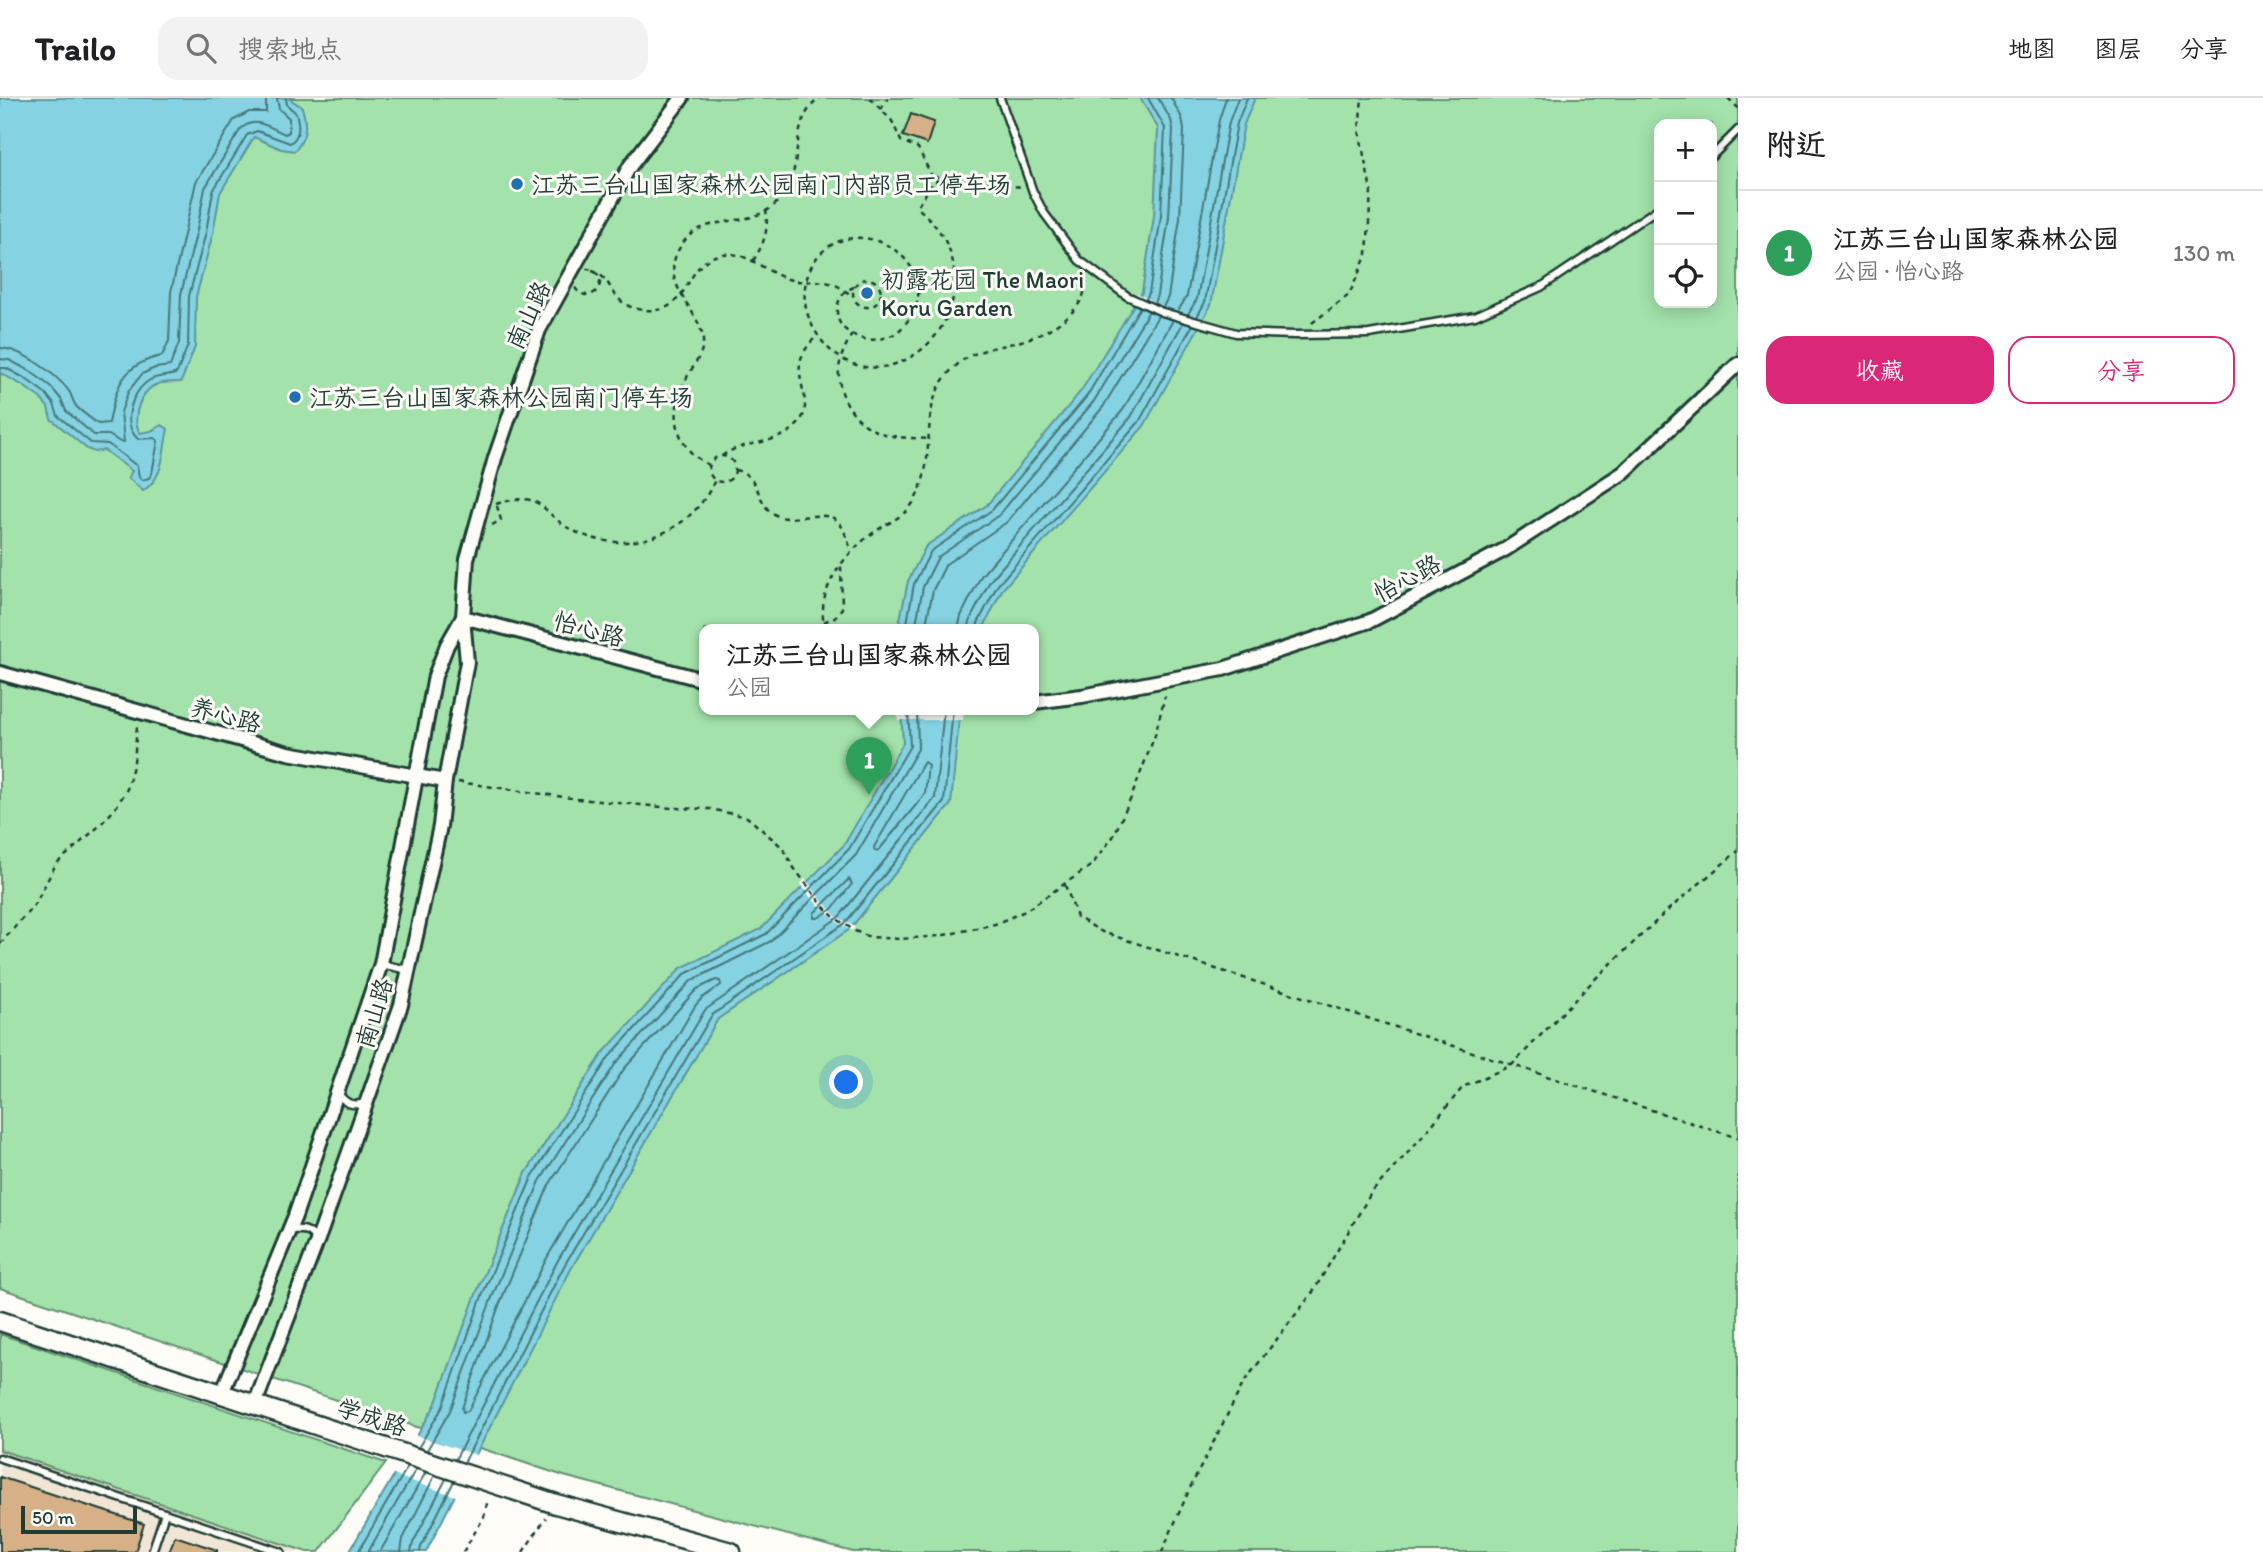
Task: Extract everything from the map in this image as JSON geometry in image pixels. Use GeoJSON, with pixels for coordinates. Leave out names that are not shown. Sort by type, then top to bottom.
{"type":"FeatureCollection","features":[{"type":"Feature","properties":{"kind":"street","name":"南山路"},"geometry":{"type":"LineString","coordinates":[[255,1404],[317,1242],[401,1005],[440,827],[445,780],[467,662],[463,617],[467,559],[495,458],[539,330],[630,166],[682,98]]}},
{"type":"Feature","properties":{"kind":"street","name":"怡心路"},"geometry":{"type":"LineString","coordinates":[[1039,701],[1083,696],[1223,669],[1370,621],[1506,549],[1623,472],[1738,364]]}},
{"type":"Feature","properties":{"kind":"street","name":"南山路"},"geometry":{"type":"LineString","coordinates":[[222,1393],[290,1230],[381,964],[435,676],[447,645],[463,617]]}},
{"type":"Feature","properties":{"kind":"street","name":"怡心路"},"geometry":{"type":"LineString","coordinates":[[463,617],[699,678]]}},
{"type":"Feature","properties":{"kind":"street","name":"养心路"},"geometry":{"type":"LineString","coordinates":[[0,673],[288,753],[445,780]]}},
{"type":"Feature","properties":{"kind":"street","name":"学成路"},"geometry":{"type":"LineString","coordinates":[[0,1321],[556,1504],[731,1552]]}},
{"type":"Feature","properties":{"kind":"lane"},"geometry":{"type":"LineString","coordinates":[[1000,98],[1031,189],[1044,213],[1086,267],[1127,296],[1162,312],[1236,333],[1369,334],[1475,316],[1541,287],[1654,211]]}},
{"type":"Feature","properties":{"kind":"lane"},"geometry":{"type":"LineString","coordinates":[[1717,151],[1738,130]]}},
{"type":"Feature","properties":{"kind":"lane"},"geometry":{"type":"LineString","coordinates":[[381,964],[408,970]]}},
{"type":"Feature","properties":{"kind":"lane"},"geometry":{"type":"LineString","coordinates":[[338,1093],[344,1102],[356,1106],[366,1103]]}},
{"type":"Feature","properties":{"kind":"lane"},"geometry":{"type":"LineString","coordinates":[[290,1230],[301,1229],[311,1233],[317,1242]]}},
{"type":"Feature","properties":{"kind":"lane"},"geometry":{"type":"LineString","coordinates":[[0,1458],[281,1552]]}},
{"type":"Feature","properties":{"kind":"lane"},"geometry":{"type":"LineString","coordinates":[[152,1552],[165,1513]]}},
{"type":"Feature","properties":{"kind":"path"},"geometry":{"type":"LineString","coordinates":[[709,465],[689,450],[676,423],[675,412],[680,391],[696,363],[703,342],[701,331],[682,295],[674,271],[674,262],[683,243],[702,227],[714,222],[757,215],[773,206],[791,181],[796,168],[798,134],[805,114],[820,98]]}},
{"type":"Feature","properties":{"kind":"path"},"geometry":{"type":"LineString","coordinates":[[870,98],[892,121],[901,141],[918,148],[934,181]]}},
{"type":"Feature","properties":{"kind":"path"},"geometry":{"type":"LineString","coordinates":[[881,108],[888,98]]}},
{"type":"Feature","properties":{"kind":"path"},"geometry":{"type":"LineString","coordinates":[[1295,335],[1349,295],[1367,254],[1371,191],[1359,130],[1362,98]]}},
{"type":"Feature","properties":{"kind":"path"},"geometry":{"type":"LineString","coordinates":[[1728,98],[1738,108]]}},
{"type":"Feature","properties":{"kind":"path"},"geometry":{"type":"LineString","coordinates":[[592,271],[598,276],[600,285],[591,295],[583,295],[576,290],[575,278],[580,272],[592,271],[603,275],[618,299],[645,310],[662,310],[673,305],[700,266],[717,256],[734,255],[753,261],[779,276],[805,282],[829,282],[845,291],[853,296],[858,304],[867,307],[876,304],[881,296],[880,286],[874,280],[860,280],[845,291],[837,309],[839,321],[845,330],[870,340],[895,334],[905,325],[917,302],[918,289],[914,272],[907,260],[896,249],[870,238],[842,240],[819,255],[805,282],[805,308],[817,335],[831,352],[841,358],[873,368],[904,361],[920,352],[943,327],[953,292],[954,271],[951,255],[938,228],[917,207],[938,175]]}},
{"type":"Feature","properties":{"kind":"path"},"geometry":{"type":"LineString","coordinates":[[934,181],[990,182],[1031,189]]}},
{"type":"Feature","properties":{"kind":"path"},"geometry":{"type":"LineString","coordinates":[[753,261],[766,234],[766,210]]}},
{"type":"Feature","properties":{"kind":"path"},"geometry":{"type":"LineString","coordinates":[[841,566],[842,608],[835,617],[823,622],[821,607],[841,566],[852,551],[871,535],[907,511],[922,483],[927,468],[931,405],[945,376],[966,357],[983,349],[1022,341],[1063,320],[1082,300],[1086,267]]}},
{"type":"Feature","properties":{"kind":"path"},"geometry":{"type":"LineString","coordinates":[[853,296],[854,287]]}},
{"type":"Feature","properties":{"kind":"path"},"geometry":{"type":"LineString","coordinates":[[852,334],[841,358],[839,379],[855,416],[865,425],[885,434],[929,439]]}},
{"type":"Feature","properties":{"kind":"path"},"geometry":{"type":"LineString","coordinates":[[734,470],[727,480],[715,480],[709,474],[709,465],[714,458],[731,449],[784,435],[799,423],[805,414],[800,360],[806,347],[817,335]]}},
{"type":"Feature","properties":{"kind":"path"},"geometry":{"type":"LineString","coordinates":[[722,456],[730,459],[734,470]]}},
{"type":"Feature","properties":{"kind":"path"},"geometry":{"type":"LineString","coordinates":[[734,470],[747,474],[765,507],[779,517],[820,515],[837,519],[852,551]]}},
{"type":"Feature","properties":{"kind":"path"},"geometry":{"type":"LineString","coordinates":[[496,504],[523,498],[534,501],[573,530],[620,543],[665,534],[679,526],[704,502],[715,480]]}},
{"type":"Feature","properties":{"kind":"path"},"geometry":{"type":"LineString","coordinates":[[445,780],[578,799],[710,809],[747,817],[782,847],[793,868],[834,918],[855,931],[870,937],[900,939],[940,936],[995,924],[1026,911],[1092,865],[1113,838],[1131,798],[1155,735],[1169,679]]}},
{"type":"Feature","properties":{"kind":"path"},"geometry":{"type":"LineString","coordinates":[[0,944],[35,904],[56,864],[97,828],[127,789],[134,762],[138,713]]}},
{"type":"Feature","properties":{"kind":"path"},"geometry":{"type":"LineString","coordinates":[[1162,1552],[1190,1488],[1244,1382],[1313,1292],[1371,1193],[1463,1087],[1512,1065],[1658,918],[1738,850]]}},
{"type":"Feature","properties":{"kind":"path"},"geometry":{"type":"LineString","coordinates":[[1065,886],[1077,918],[1102,932],[1738,1138]]}},
{"type":"Feature","properties":{"kind":"path"},"geometry":{"type":"LineString","coordinates":[[463,1552],[484,1517],[484,1480]]}},
{"type":"Feature","properties":{"kind":"path"},"geometry":{"type":"LineString","coordinates":[[523,1552],[556,1504]]}},
{"type":"Feature","properties":{"kind":"shaded area"},"geometry":{"type":"Polygon","coordinates":[[[0,1450],[307,1552],[0,1552],[0,1450]]]}},
{"type":"Feature","properties":{"kind":"green space"},"geometry":{"type":"Polygon","coordinates":[[[0,98],[1738,98],[1738,1552],[853,1552],[564,1476],[0,1288],[0,98]]]}},
{"type":"Feature","properties":{"kind":"green space"},"geometry":{"type":"Polygon","coordinates":[[[0,1334],[386,1463],[319,1552],[307,1552],[0,1450],[0,1334]]]}},
{"type":"Feature","properties":{"kind":"water"},"geometry":{"type":"Polygon","coordinates":[[[0,98],[288,98],[302,107],[305,130],[295,151],[281,149],[254,137],[220,193],[213,233],[196,297],[195,347],[181,382],[161,383],[152,387],[142,398],[137,412],[137,427],[140,433],[162,425],[168,429],[159,471],[143,491],[128,478],[132,471],[104,450],[94,452],[87,449],[51,419],[48,407],[40,398],[0,373],[0,98]]]}},
{"type":"Feature","properties":{"kind":"water"},"geometry":{"type":"Polygon","coordinates":[[[1140,98],[1255,98],[1244,124],[1211,305],[1144,426],[1002,590],[985,624],[899,624],[908,581],[926,546],[987,505],[1081,391],[1142,292],[1154,216],[1158,128],[1140,98]]]}},
{"type":"Feature","properties":{"kind":"water"},"geometry":{"type":"Polygon","coordinates":[[[901,715],[959,715],[951,804],[850,929],[718,1019],[571,1269],[426,1552],[349,1552],[435,1405],[476,1294],[526,1173],[603,1053],[681,968],[761,929],[844,845],[903,743],[901,715]]]}},
{"type":"Feature","properties":{"kind":"pier"},"geometry":{"type":"Polygon","coordinates":[[[1137,293],[1166,308],[1208,319],[1202,329],[1164,317],[1131,303],[1137,293]]]}},
{"type":"Feature","properties":{"kind":"pier"},"geometry":{"type":"Polygon","coordinates":[[[898,715],[963,715],[963,720],[898,720],[898,715]]]}},
{"type":"Feature","properties":{"kind":"pier"},"geometry":{"type":"Polygon","coordinates":[[[805,879],[836,916],[855,927],[852,931],[837,922],[811,898],[801,884],[805,879]]]}},
{"type":"Feature","properties":{"kind":"pier"},"geometry":{"type":"Polygon","coordinates":[[[414,1435],[479,1456],[458,1497],[391,1474],[414,1435]]]}},
{"type":"Feature","properties":{"kind":"building"},"geometry":{"type":"Polygon","coordinates":[[[911,114],[934,122],[927,144],[903,136],[911,114]]]}},
{"type":"Feature","properties":{"kind":"building"},"geometry":{"type":"Polygon","coordinates":[[[0,1477],[144,1524],[135,1552],[0,1552],[0,1477]]]}},
{"type":"Feature","properties":{"kind":"building"},"geometry":{"type":"Polygon","coordinates":[[[175,1536],[217,1550],[217,1552],[169,1552],[175,1536]]]}},
{"type":"Feature","properties":{"kind":"place","name":"江苏三台山国家森林公园南门内部员工停车场"},"geometry":{"type":"Point","coordinates":[517,184]}},
{"type":"Feature","properties":{"kind":"place","name":"初露花园 The Maori Koru Garden"},"geometry":{"type":"Point","coordinates":[867,293]}},
{"type":"Feature","properties":{"kind":"place","name":"江苏三台山国家森林公园南门停车场"},"geometry":{"type":"Point","coordinates":[295,397]}},
{"type":"Feature","properties":{"kind":"place","name":"江苏三台山国家森林公园"},"geometry":{"type":"Point","coordinates":[869,795]}}]}
